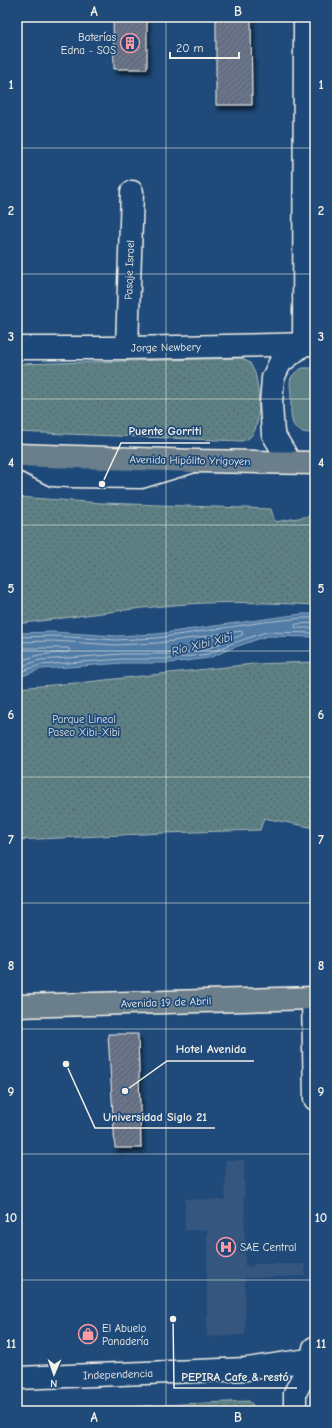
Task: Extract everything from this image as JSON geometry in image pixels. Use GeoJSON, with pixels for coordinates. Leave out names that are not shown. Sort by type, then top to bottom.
{"type":"FeatureCollection","features":[{"type":"Feature","properties":{"kind":"main road","name":"Avenida Hipólito Yrigoyen"},"geometry":{"type":"LineString","coordinates":[[17,456],[315,463]]}},
{"type":"Feature","properties":{"kind":"main road","name":"Avenida 19 de Abril"},"geometry":{"type":"LineString","coordinates":[[17,1006],[314,998]]}},
{"type":"Feature","properties":{"kind":"street"},"geometry":{"type":"LineString","coordinates":[[290,462],[273,434],[271,404],[273,378],[280,363],[309,344],[305,17]]}},
{"type":"Feature","properties":{"kind":"street","name":"Pasaje Israel"},"geometry":{"type":"LineString","coordinates":[[127,348],[132,192]]}},
{"type":"Feature","properties":{"kind":"street","name":"Jorge Newbery"},"geometry":{"type":"LineString","coordinates":[[17,348],[127,348],[309,344]]}},
{"type":"Feature","properties":{"kind":"street"},"geometry":{"type":"LineString","coordinates":[[314,998],[315,1099]]}},
{"type":"Feature","properties":{"kind":"street"},"geometry":{"type":"LineString","coordinates":[[296,1411],[296,1393],[314,1354]]}},
{"type":"Feature","properties":{"kind":"street","name":"Independencia"},"geometry":{"type":"LineString","coordinates":[[17,1378],[247,1369],[314,1354]]}},
{"type":"Feature","properties":{"kind":"shaded area","name":"SAE Central"},"geometry":{"type":"Polygon","coordinates":[[[226,1160],[244,1160],[245,1266],[253,1267],[253,1264],[305,1264],[305,1276],[245,1278],[245,1335],[207,1337],[207,1230],[185,1230],[185,1199],[225,1200],[226,1160]]]}},
{"type":"Feature","properties":{"kind":"green space"},"geometry":{"type":"Polygon","coordinates":[[[241,358],[250,363],[256,375],[259,400],[258,417],[254,432],[249,438],[242,441],[17,432],[17,364],[241,358]]]}},
{"type":"Feature","properties":{"kind":"green space"},"geometry":{"type":"Polygon","coordinates":[[[303,368],[315,368],[315,433],[300,431],[296,428],[291,418],[290,380],[295,373],[303,368]]]}},
{"type":"Feature","properties":{"kind":"green space"},"geometry":{"type":"Polygon","coordinates":[[[17,497],[102,503],[271,509],[275,522],[315,515],[315,605],[235,602],[187,604],[123,610],[17,624],[17,497]]]}},
{"type":"Feature","properties":{"kind":"green space","name":"Parque Lineal Paseo Xibi-Xibi"},"geometry":{"type":"Polygon","coordinates":[[[315,662],[315,828],[264,818],[260,830],[17,840],[17,688],[253,664],[315,662]]]}},
{"type":"Feature","properties":{"kind":"green space"},"geometry":{"type":"Polygon","coordinates":[[[249,1401],[259,1411],[34,1411],[249,1401]]]}},
{"type":"Feature","properties":{"kind":"water","name":"Río Xibi Xibi"},"geometry":{"type":"Polygon","coordinates":[[[301,614],[315,614],[315,637],[267,636],[209,658],[170,663],[123,663],[41,669],[17,678],[17,633],[53,632],[116,636],[157,634],[301,614]]]}},
{"type":"Feature","properties":{"kind":"building","name":"Baterías Edna - SOS"},"geometry":{"type":"Polygon","coordinates":[[[113,17],[147,17],[147,69],[114,69],[113,17]]]}},
{"type":"Feature","properties":{"kind":"building"},"geometry":{"type":"Polygon","coordinates":[[[216,17],[251,17],[252,105],[216,105],[216,17]]]}},
{"type":"Feature","properties":{"kind":"building"},"geometry":{"type":"Polygon","coordinates":[[[108,1034],[138,1034],[141,1148],[115,1148],[108,1034]]]}},
{"type":"Feature","properties":{"kind":"place","name":"Baterías Edna - SOS"},"geometry":{"type":"Point","coordinates":[130,43]}},
{"type":"Feature","properties":{"kind":"place","name":"Puente Gorriti"},"geometry":{"type":"Point","coordinates":[102,484]}},
{"type":"Feature","properties":{"kind":"place","name":"Universidad Siglo 21"},"geometry":{"type":"Point","coordinates":[66,1064]}},
{"type":"Feature","properties":{"kind":"place","name":"Hotel Avenida"},"geometry":{"type":"Point","coordinates":[125,1091]}},
{"type":"Feature","properties":{"kind":"place","name":"SAE Central"},"geometry":{"type":"Point","coordinates":[226,1247]}},
{"type":"Feature","properties":{"kind":"place","name":"PEPIRA Cafe & restó"},"geometry":{"type":"Point","coordinates":[173,1319]}},
{"type":"Feature","properties":{"kind":"place","name":"El Abuelo Panadería"},"geometry":{"type":"Point","coordinates":[88,1334]}}]}
